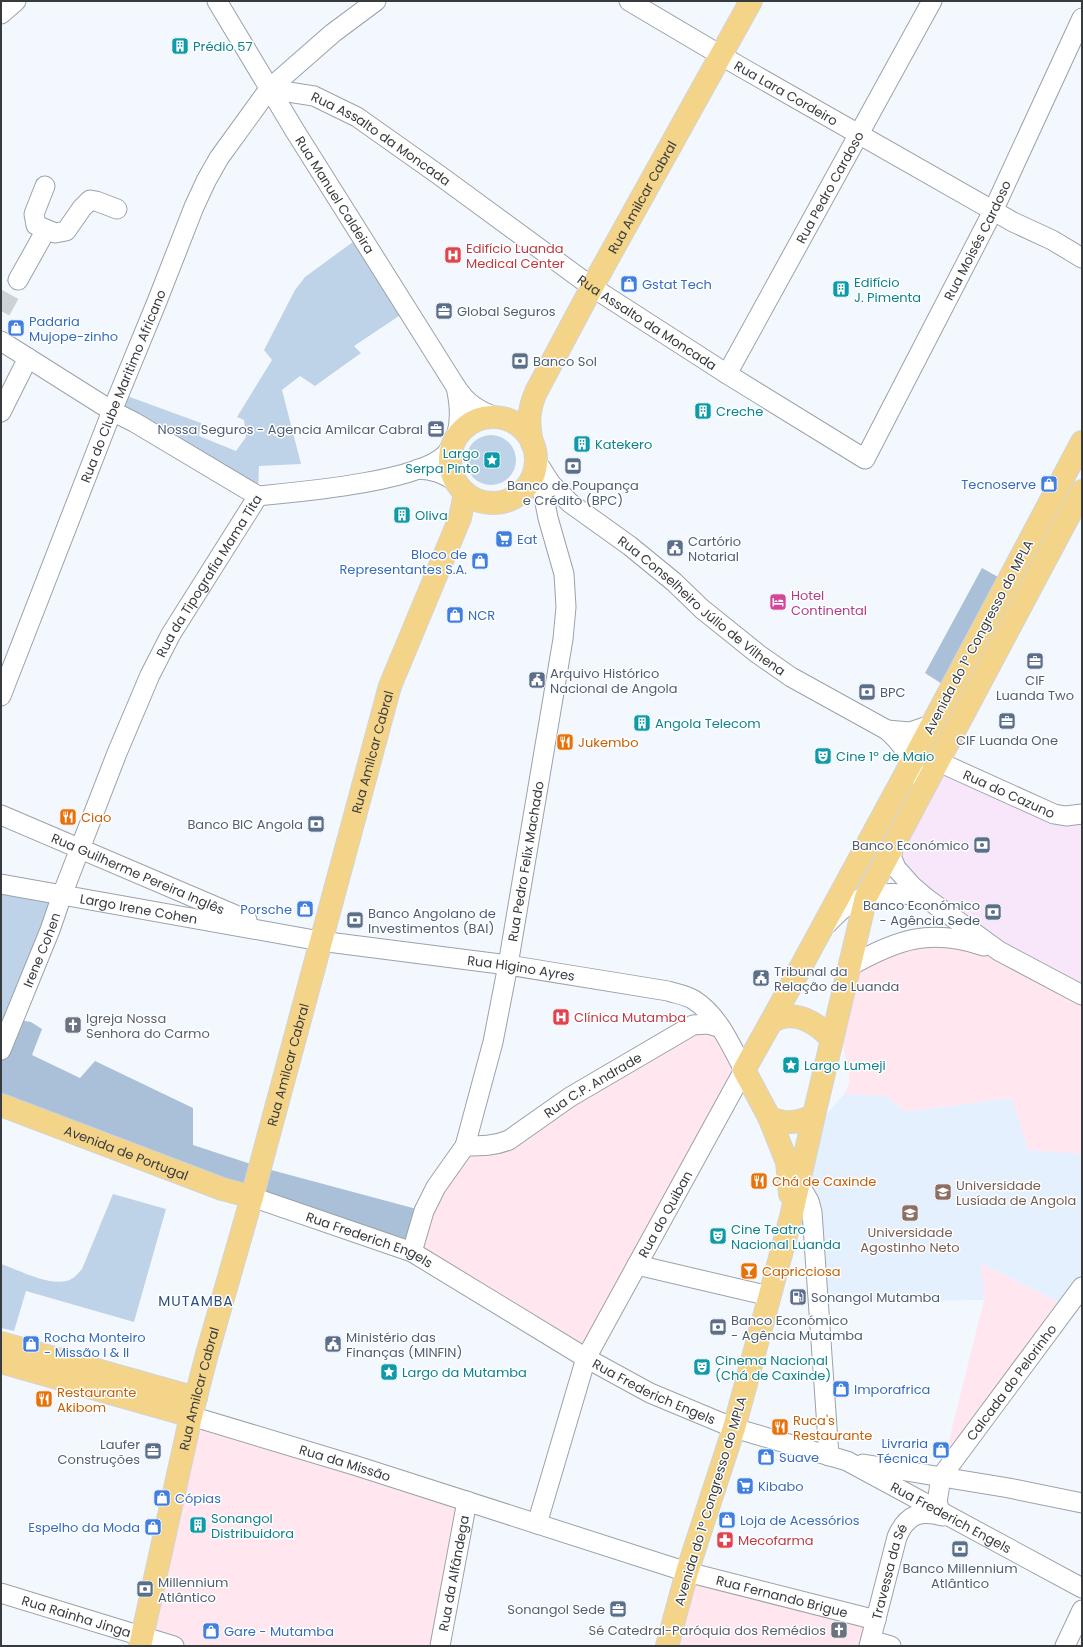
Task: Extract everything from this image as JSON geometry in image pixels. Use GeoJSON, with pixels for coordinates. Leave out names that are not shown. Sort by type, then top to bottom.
{"type":"FeatureCollection","features":[{"type":"Feature","properties":{"kind":"main road","name":"Rua Amilcar Cabral"},"geometry":{"type":"LineString","coordinates":[[535,395],[592,287],[751,1]]}},
{"type":"Feature","properties":{"kind":"main road"},"geometry":{"type":"LineString","coordinates":[[499,418],[519,410],[535,395]]}},
{"type":"Feature","properties":{"kind":"main road"},"geometry":{"type":"LineString","coordinates":[[534,450],[524,431],[513,422],[499,418],[486,418],[472,422],[461,431],[454,442],[450,454],[450,469],[460,487],[476,500],[490,503],[504,501],[517,495],[528,485],[534,472],[534,450],[529,426],[529,409],[535,395]]}},
{"type":"Feature","properties":{"kind":"main road","name":"Avenida do 1º Congresso do MPLA"},"geometry":{"type":"LineString","coordinates":[[770,1022],[912,762],[1082,442]]}},
{"type":"Feature","properties":{"kind":"main road","name":"Rua Amilcar Cabral"},"geometry":{"type":"LineString","coordinates":[[141,1642],[194,1407],[390,686],[460,518],[460,487]]}},
{"type":"Feature","properties":{"kind":"main road","name":"Avenida do 1º Congresso do MPLA"},"geometry":{"type":"LineString","coordinates":[[832,1040],[866,897],[1082,491]]}},
{"type":"Feature","properties":{"kind":"main road"},"geometry":{"type":"LineString","coordinates":[[799,1017],[820,1027],[832,1040],[814,1116],[806,1120],[790,1123],[774,1120],[769,1117],[740,1063],[770,1022],[775,1019],[799,1017]]}},
{"type":"Feature","properties":{"kind":"main road","name":"Avenida de Portugal"},"geometry":{"type":"LineString","coordinates":[[1,1105],[222,1189],[252,1197]]}},
{"type":"Feature","properties":{"kind":"main road","name":"Avenida do 1º Congresso do MPLA"},"geometry":{"type":"LineString","coordinates":[[667,1646],[687,1572],[734,1428],[791,1217],[814,1116]]}},
{"type":"Feature","properties":{"kind":"main road","name":"Avenida do 1º Congresso do MPLA"},"geometry":{"type":"LineString","coordinates":[[769,1117],[787,1162],[791,1217]]}},
{"type":"Feature","properties":{"kind":"main road","name":"Rua da Missão"},"geometry":{"type":"LineString","coordinates":[[1,1343],[194,1407]]}},
{"type":"Feature","properties":{"kind":"main road","name":"Rua da Missão"},"geometry":{"type":"LineString","coordinates":[[1,1362],[194,1407]]}},
{"type":"Feature","properties":{"kind":"street"},"geometry":{"type":"LineString","coordinates":[[1,14],[16,1]]}},
{"type":"Feature","properties":{"kind":"street","name":"Rua Manuel Caldeira"},"geometry":{"type":"LineString","coordinates":[[217,1],[269,89],[464,399],[475,408],[486,414],[499,418]]}},
{"type":"Feature","properties":{"kind":"street","name":"Rua do Clube Maritimo Africano"},"geometry":{"type":"LineString","coordinates":[[1,696],[5,675],[194,207],[206,181],[219,158],[269,89],[334,33],[376,1]]}},
{"type":"Feature","properties":{"kind":"street","name":"Rua Lara Cordeiro"},"geometry":{"type":"LineString","coordinates":[[629,1],[993,211],[1052,240],[1082,258]]}},
{"type":"Feature","properties":{"kind":"street","name":"Rua Pedro Cardoso"},"geometry":{"type":"LineString","coordinates":[[727,374],[932,1]]}},
{"type":"Feature","properties":{"kind":"street","name":"Rua Moisés Cardoso"},"geometry":{"type":"LineString","coordinates":[[865,459],[993,211],[1082,18]]}},
{"type":"Feature","properties":{"kind":"street","name":"Rua Assalto da Moncada"},"geometry":{"type":"LineString","coordinates":[[269,89],[314,96],[357,117],[592,287],[727,374],[865,459]]}},
{"type":"Feature","properties":{"kind":"street"},"geometry":{"type":"LineString","coordinates":[[45,186],[34,214],[34,218],[36,225],[55,234],[66,231],[82,208],[90,200],[117,209]]}},
{"type":"Feature","properties":{"kind":"street"},"geometry":{"type":"LineString","coordinates":[[18,280],[46,230]]}},
{"type":"Feature","properties":{"kind":"street"},"geometry":{"type":"LineString","coordinates":[[1,340],[112,411],[134,422],[258,496]]}},
{"type":"Feature","properties":{"kind":"street"},"geometry":{"type":"LineString","coordinates":[[1,412],[28,358]]}},
{"type":"Feature","properties":{"kind":"street","name":"Rua Manuel Caldeira"},"geometry":{"type":"LineString","coordinates":[[454,442],[458,428],[459,415],[459,401],[456,387]]}},
{"type":"Feature","properties":{"kind":"street","name":"Rua da Tipografia Mama Tita"},"geometry":{"type":"LineString","coordinates":[[80,848],[117,752],[150,675],[171,634],[258,496],[304,491],[392,477],[437,461],[446,453],[454,442]]}},
{"type":"Feature","properties":{"kind":"street","name":"Rua Conselheiro Júlio de Vilhena"},"geometry":{"type":"LineString","coordinates":[[534,450],[547,478],[570,503],[630,546],[674,582],[702,609],[758,654],[791,677],[887,730],[903,745],[912,762],[917,783],[917,802]]}},
{"type":"Feature","properties":{"kind":"street","name":"Rua Pedro Felix Machado"},"geometry":{"type":"LineString","coordinates":[[412,1252],[424,1211],[436,1187],[465,1146],[493,1042],[508,966],[563,639],[566,607],[564,574],[548,518],[534,450]]}},
{"type":"Feature","properties":{"kind":"street"},"geometry":{"type":"LineString","coordinates":[[418,468],[433,470],[445,474],[460,487]]}},
{"type":"Feature","properties":{"kind":"street","name":"Rua Conselheiro Júlio de Vilhena"},"geometry":{"type":"LineString","coordinates":[[887,730],[910,732],[931,725]]}},
{"type":"Feature","properties":{"kind":"street","name":"Rua do Cazuno"},"geometry":{"type":"LineString","coordinates":[[939,762],[1054,814],[1066,816],[1082,814]]}},
{"type":"Feature","properties":{"kind":"street","name":"Rua Guilherme Pereira Inglês"},"geometry":{"type":"LineString","coordinates":[[1,815],[276,932]]}},
{"type":"Feature","properties":{"kind":"street","name":"Irene Cohen"},"geometry":{"type":"LineString","coordinates":[[1,1050],[50,930],[80,848]]}},
{"type":"Feature","properties":{"kind":"street"},"geometry":{"type":"LineString","coordinates":[[892,848],[892,858],[896,868],[912,886],[926,898],[998,951],[1082,995]]}},
{"type":"Feature","properties":{"kind":"street","name":"Largo Irene Cohen"},"geometry":{"type":"LineString","coordinates":[[1,884],[276,932]]}},
{"type":"Feature","properties":{"kind":"street"},"geometry":{"type":"LineString","coordinates":[[822,928],[846,906],[866,897],[884,894],[899,894],[926,898]]}},
{"type":"Feature","properties":{"kind":"street","name":"Rua Higino Ayres"},"geometry":{"type":"LineString","coordinates":[[276,932],[320,941],[508,966],[684,995],[694,1000],[709,1013],[721,1028],[740,1063]]}},
{"type":"Feature","properties":{"kind":"street"},"geometry":{"type":"LineString","coordinates":[[850,966],[892,944],[926,937],[942,936],[998,951]]}},
{"type":"Feature","properties":{"kind":"street","name":"Rua C.P. Andrade"},"geometry":{"type":"LineString","coordinates":[[465,1146],[490,1146],[509,1140],[570,1097],[694,1025],[708,1024],[721,1028]]}},
{"type":"Feature","properties":{"kind":"street","name":"Rua do Quiban"},"geometry":{"type":"LineString","coordinates":[[537,1524],[586,1358],[637,1265],[740,1063]]}},
{"type":"Feature","properties":{"kind":"street"},"geometry":{"type":"LineString","coordinates":[[799,1184],[809,1200],[812,1212],[838,1459],[1009,1488],[1082,1503]]}},
{"type":"Feature","properties":{"kind":"street","name":"Rua Frederich Engels"},"geometry":{"type":"LineString","coordinates":[[252,1197],[412,1252],[586,1358],[650,1393],[734,1428],[838,1459],[1082,1588]]}},
{"type":"Feature","properties":{"kind":"street"},"geometry":{"type":"LineString","coordinates":[[637,1265],[769,1296]]}},
{"type":"Feature","properties":{"kind":"street","name":"Calcada do Pelorinho"},"geometry":{"type":"LineString","coordinates":[[941,1477],[1082,1287]]}},
{"type":"Feature","properties":{"kind":"street","name":"Rua da Missão"},"geometry":{"type":"LineString","coordinates":[[194,1407],[357,1466],[687,1572]]}},
{"type":"Feature","properties":{"kind":"street"},"geometry":{"type":"LineString","coordinates":[[941,1477],[937,1503],[946,1515]]}},
{"type":"Feature","properties":{"kind":"street","name":"Rua da Alfândega"},"geometry":{"type":"LineString","coordinates":[[440,1646],[467,1501]]}},
{"type":"Feature","properties":{"kind":"street","name":"Travessa da Sé"},"geometry":{"type":"LineString","coordinates":[[870,1643],[897,1537],[904,1524],[907,1520],[921,1513],[946,1515]]}},
{"type":"Feature","properties":{"kind":"street","name":"Rua Fernando Brigue"},"geometry":{"type":"LineString","coordinates":[[687,1572],[876,1620]]}},
{"type":"Feature","properties":{"kind":"street","name":"Rua Rainha Jinga"},"geometry":{"type":"LineString","coordinates":[[1,1593],[141,1642],[174,1646]]}},
{"type":"Feature","properties":{"kind":"street"},"geometry":{"type":"LineString","coordinates":[[1065,1646],[1082,1610]]}},
{"type":"Feature","properties":{"kind":"street"},"geometry":{"type":"LineString","coordinates":[[870,1643],[891,1646]]}},
{"type":"Feature","properties":{"kind":"shaded area"},"geometry":{"type":"Polygon","coordinates":[[[361,236],[408,310],[354,346],[361,353],[315,386],[300,376],[282,390],[301,464],[259,466],[258,496],[112,411],[119,393],[201,423],[199,436],[236,451],[246,437],[244,420],[237,417],[272,360],[264,350],[295,290],[305,277],[361,236]]]}},
{"type":"Feature","properties":{"kind":"shaded area"},"geometry":{"type":"Polygon","coordinates":[[[486,435],[496,435],[509,442],[516,455],[516,465],[509,478],[496,485],[486,485],[477,481],[470,474],[466,465],[466,455],[470,446],[477,439],[486,435]]]}},
{"type":"Feature","properties":{"kind":"shaded area"},"geometry":{"type":"Polygon","coordinates":[[[982,568],[1007,582],[950,689],[925,673],[982,568]]]}},
{"type":"Feature","properties":{"kind":"shaded area"},"geometry":{"type":"Polygon","coordinates":[[[939,762],[1082,814],[1082,995],[999,951],[892,858],[939,762]]]}},
{"type":"Feature","properties":{"kind":"shaded area"},"geometry":{"type":"Polygon","coordinates":[[[1,884],[62,895],[1,1050],[1,884]]]}},
{"type":"Feature","properties":{"kind":"shaded area"},"geometry":{"type":"Polygon","coordinates":[[[972,942],[1082,995],[1082,1154],[1028,1150],[1011,1098],[906,1112],[886,1096],[844,1094],[849,1084],[849,1075],[839,1026],[850,966],[882,949],[972,942]]]}},
{"type":"Feature","properties":{"kind":"shaded area"},"geometry":{"type":"Polygon","coordinates":[[[14,1019],[31,1022],[42,1029],[32,1055],[80,1078],[95,1061],[193,1108],[193,1145],[260,1167],[424,1211],[412,1252],[1,1105],[1,1050],[14,1019]]]}},
{"type":"Feature","properties":{"kind":"shaded area"},"geometry":{"type":"Polygon","coordinates":[[[708,1024],[744,1070],[586,1358],[412,1252],[465,1146],[490,1146],[708,1024]]]}},
{"type":"Feature","properties":{"kind":"shaded area","name":"Universidade Lusíada de Angola"},"geometry":{"type":"Polygon","coordinates":[[[844,1094],[886,1096],[906,1112],[1012,1098],[1028,1150],[1082,1154],[1082,1286],[1067,1306],[981,1263],[984,1300],[818,1302],[809,1200],[808,1141],[825,1116],[844,1094]]]}},
{"type":"Feature","properties":{"kind":"shaded area"},"geometry":{"type":"Polygon","coordinates":[[[113,1194],[166,1209],[134,1322],[26,1291],[14,1331],[1,1328],[1,1264],[37,1278],[57,1282],[66,1281],[73,1278],[82,1269],[113,1194]]]}},
{"type":"Feature","properties":{"kind":"shaded area"},"geometry":{"type":"Polygon","coordinates":[[[980,1263],[1067,1306],[942,1468],[984,1300],[980,1263]]]}},
{"type":"Feature","properties":{"kind":"shaded area"},"geometry":{"type":"Polygon","coordinates":[[[191,1416],[467,1501],[440,1646],[140,1646],[191,1416]]]}},
{"type":"Feature","properties":{"kind":"shaded area"},"geometry":{"type":"Polygon","coordinates":[[[687,1572],[876,1620],[869,1646],[666,1646],[687,1572]]]}},
{"type":"Feature","properties":{"kind":"tunnel"},"geometry":{"type":"LineString","coordinates":[[1,311],[18,280]]}},
{"type":"Feature","properties":{"kind":"place","name":"Prédio 57"},"geometry":{"type":"Point","coordinates":[180,46]}},
{"type":"Feature","properties":{"kind":"place","name":"Edifício Luanda Medical Center"},"geometry":{"type":"Point","coordinates":[453,255]}},
{"type":"Feature","properties":{"kind":"place","name":"Gstat Tech"},"geometry":{"type":"Point","coordinates":[629,284]}},
{"type":"Feature","properties":{"kind":"place","name":"Edifício J. Pimenta"},"geometry":{"type":"Point","coordinates":[841,289]}},
{"type":"Feature","properties":{"kind":"place","name":"Global Seguros"},"geometry":{"type":"Point","coordinates":[444,311]}},
{"type":"Feature","properties":{"kind":"place","name":"Padaria Mujope-zinho"},"geometry":{"type":"Point","coordinates":[16,328]}},
{"type":"Feature","properties":{"kind":"place","name":"Banco Sol"},"geometry":{"type":"Point","coordinates":[520,361]}},
{"type":"Feature","properties":{"kind":"place","name":"Creche"},"geometry":{"type":"Point","coordinates":[703,411]}},
{"type":"Feature","properties":{"kind":"place","name":"Nossa Seguros - Agencia Amilcar Cabral"},"geometry":{"type":"Point","coordinates":[436,429]}},
{"type":"Feature","properties":{"kind":"place","name":"Katekero"},"geometry":{"type":"Point","coordinates":[582,444]}},
{"type":"Feature","properties":{"kind":"place","name":"Largo Serpa Pinto"},"geometry":{"type":"Point","coordinates":[492,460]}},
{"type":"Feature","properties":{"kind":"place","name":"Banco de Poupança e Crédito (BPC)"},"geometry":{"type":"Point","coordinates":[573,466]}},
{"type":"Feature","properties":{"kind":"place","name":"Tecnoserve"},"geometry":{"type":"Point","coordinates":[1049,484]}},
{"type":"Feature","properties":{"kind":"place","name":"Oliva"},"geometry":{"type":"Point","coordinates":[402,515]}},
{"type":"Feature","properties":{"kind":"place","name":"Eat"},"geometry":{"type":"Point","coordinates":[504,539]}},
{"type":"Feature","properties":{"kind":"place","name":"Cartório Notarial"},"geometry":{"type":"Point","coordinates":[675,548]}},
{"type":"Feature","properties":{"kind":"place","name":"Bloco de Representantes S.A."},"geometry":{"type":"Point","coordinates":[480,561]}},
{"type":"Feature","properties":{"kind":"place","name":"Hotel Continental"},"geometry":{"type":"Point","coordinates":[778,602]}},
{"type":"Feature","properties":{"kind":"place","name":"NCR"},"geometry":{"type":"Point","coordinates":[455,615]}},
{"type":"Feature","properties":{"kind":"place","name":"CIF Luanda Two"},"geometry":{"type":"Point","coordinates":[1035,661]}},
{"type":"Feature","properties":{"kind":"place","name":"Arquivo Histórico Nacional de Angola"},"geometry":{"type":"Point","coordinates":[537,680]}},
{"type":"Feature","properties":{"kind":"place","name":"BPC"},"geometry":{"type":"Point","coordinates":[867,692]}},
{"type":"Feature","properties":{"kind":"place","name":"CIF Luanda One"},"geometry":{"type":"Point","coordinates":[1007,721]}},
{"type":"Feature","properties":{"kind":"place","name":"Angola Telecom"},"geometry":{"type":"Point","coordinates":[642,723]}},
{"type":"Feature","properties":{"kind":"place","name":"Jukembo"},"geometry":{"type":"Point","coordinates":[565,742]}},
{"type":"Feature","properties":{"kind":"place","name":"Cine 1º de Maio"},"geometry":{"type":"Point","coordinates":[823,756]}},
{"type":"Feature","properties":{"kind":"place","name":"Ciao"},"geometry":{"type":"Point","coordinates":[68,817]}},
{"type":"Feature","properties":{"kind":"place","name":"Banco BIC Angola"},"geometry":{"type":"Point","coordinates":[316,824]}},
{"type":"Feature","properties":{"kind":"place","name":"Banco Económico"},"geometry":{"type":"Point","coordinates":[982,845]}},
{"type":"Feature","properties":{"kind":"place","name":"Porsche"},"geometry":{"type":"Point","coordinates":[305,909]}},
{"type":"Feature","properties":{"kind":"place","name":"Banco Económico - Agência Sede"},"geometry":{"type":"Point","coordinates":[993,912]}},
{"type":"Feature","properties":{"kind":"place","name":"Banco Angolano de Investimentos (BAI)"},"geometry":{"type":"Point","coordinates":[355,920]}},
{"type":"Feature","properties":{"kind":"place","name":"Tribunal da Relação de Luanda"},"geometry":{"type":"Point","coordinates":[761,978]}},
{"type":"Feature","properties":{"kind":"place","name":"Clínica Mutamba"},"geometry":{"type":"Point","coordinates":[561,1017]}},
{"type":"Feature","properties":{"kind":"place","name":"Igreja Nossa Senhora do Carmo"},"geometry":{"type":"Point","coordinates":[73,1025]}},
{"type":"Feature","properties":{"kind":"place","name":"Largo Lumeji"},"geometry":{"type":"Point","coordinates":[791,1065]}},
{"type":"Feature","properties":{"kind":"place","name":"Chá de Caxinde"},"geometry":{"type":"Point","coordinates":[759,1181]}},
{"type":"Feature","properties":{"kind":"place","name":"Universidade Lusíada de Angola"},"geometry":{"type":"Point","coordinates":[943,1192]}},
{"type":"Feature","properties":{"kind":"place","name":"Universidade Agostinho Neto"},"geometry":{"type":"Point","coordinates":[910,1213]}},
{"type":"Feature","properties":{"kind":"place","name":"Cine Teatro Nacional Luanda"},"geometry":{"type":"Point","coordinates":[718,1236]}},
{"type":"Feature","properties":{"kind":"place","name":"Capricciosa"},"geometry":{"type":"Point","coordinates":[749,1271]}},
{"type":"Feature","properties":{"kind":"place","name":"Sonangol Mutamba"},"geometry":{"type":"Point","coordinates":[798,1297]}},
{"type":"Feature","properties":{"kind":"place","name":"Banco Económico - Agência Mutamba"},"geometry":{"type":"Point","coordinates":[718,1327]}},
{"type":"Feature","properties":{"kind":"place","name":"Rocha Monteiro - Missão I & II"},"geometry":{"type":"Point","coordinates":[31,1344]}},
{"type":"Feature","properties":{"kind":"place","name":"Ministério das Finanças (MINFIN)"},"geometry":{"type":"Point","coordinates":[333,1344]}},
{"type":"Feature","properties":{"kind":"place","name":"Cinema Nacional (Chá de Caxinde)"},"geometry":{"type":"Point","coordinates":[702,1367]}},
{"type":"Feature","properties":{"kind":"place","name":"Largo da Mutamba"},"geometry":{"type":"Point","coordinates":[389,1372]}},
{"type":"Feature","properties":{"kind":"place","name":"Imporafrica"},"geometry":{"type":"Point","coordinates":[841,1389]}},
{"type":"Feature","properties":{"kind":"place","name":"Restaurante Akibom"},"geometry":{"type":"Point","coordinates":[44,1399]}},
{"type":"Feature","properties":{"kind":"place","name":"Ruca's Restaurante"},"geometry":{"type":"Point","coordinates":[780,1427]}},
{"type":"Feature","properties":{"kind":"place","name":"Livraria Técnica"},"geometry":{"type":"Point","coordinates":[941,1450]}},
{"type":"Feature","properties":{"kind":"place","name":"Laufer Construções"},"geometry":{"type":"Point","coordinates":[153,1451]}},
{"type":"Feature","properties":{"kind":"place","name":"Suave"},"geometry":{"type":"Point","coordinates":[766,1457]}},
{"type":"Feature","properties":{"kind":"place","name":"Kibabo"},"geometry":{"type":"Point","coordinates":[745,1486]}},
{"type":"Feature","properties":{"kind":"place","name":"Cópias"},"geometry":{"type":"Point","coordinates":[162,1498]}},
{"type":"Feature","properties":{"kind":"place","name":"Loja de Acessórios"},"geometry":{"type":"Point","coordinates":[727,1520]}},
{"type":"Feature","properties":{"kind":"place","name":"Sonangol Distribuidora"},"geometry":{"type":"Point","coordinates":[198,1525]}},
{"type":"Feature","properties":{"kind":"place","name":"Espelho da Moda"},"geometry":{"type":"Point","coordinates":[153,1527]}},
{"type":"Feature","properties":{"kind":"place","name":"Mecofarma"},"geometry":{"type":"Point","coordinates":[725,1540]}},
{"type":"Feature","properties":{"kind":"place","name":"Banco Millennium Atlântico"},"geometry":{"type":"Point","coordinates":[960,1549]}},
{"type":"Feature","properties":{"kind":"place","name":"Millennium Atlântico"},"geometry":{"type":"Point","coordinates":[145,1589]}},
{"type":"Feature","properties":{"kind":"place","name":"Sonangol Sede"},"geometry":{"type":"Point","coordinates":[618,1609]}},
{"type":"Feature","properties":{"kind":"place","name":"Sé Catedral-Paróquia dos Remédios"},"geometry":{"type":"Point","coordinates":[839,1630]}},
{"type":"Feature","properties":{"kind":"place","name":"Gare - Mutamba"},"geometry":{"type":"Point","coordinates":[211,1631]}},
{"type":"Feature","properties":{"kind":"district","name":"MUTAMBA"},"geometry":{"type":"Point","coordinates":[196,1301]}}]}
